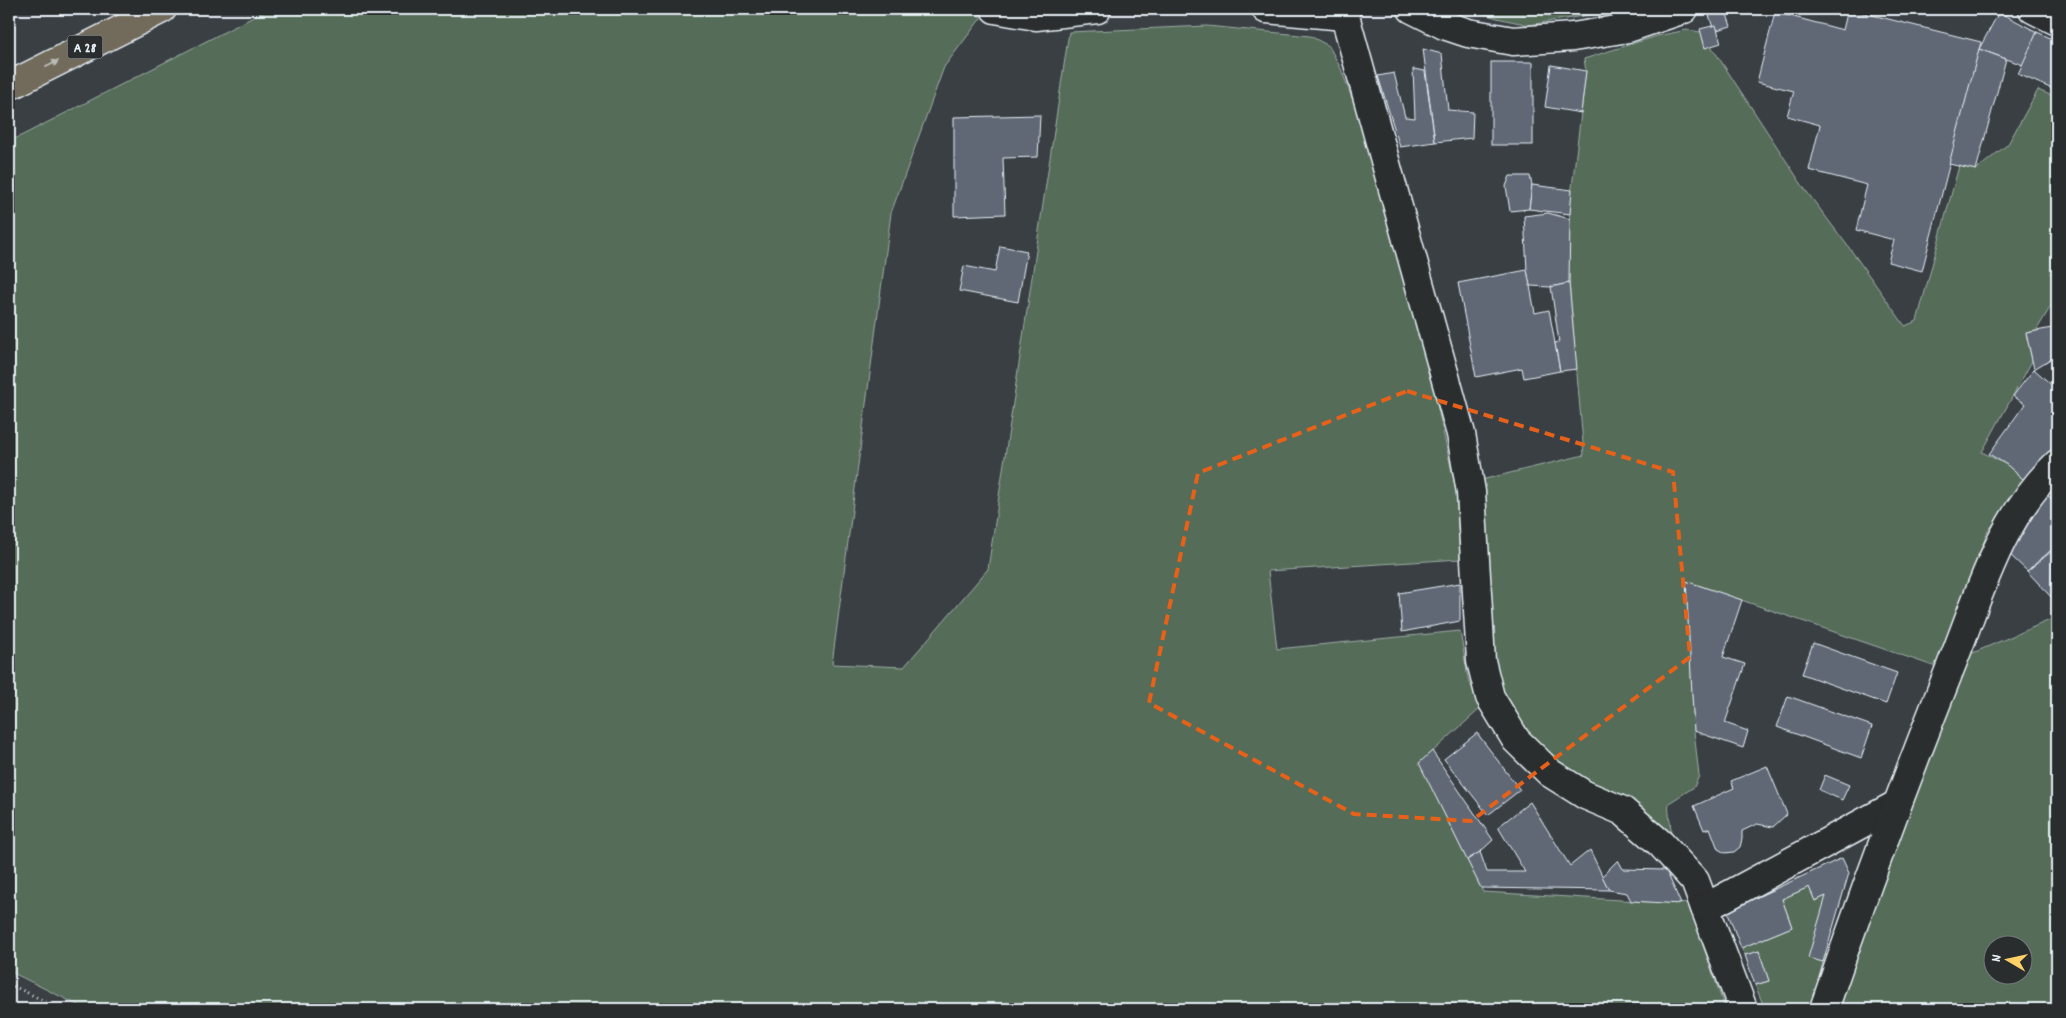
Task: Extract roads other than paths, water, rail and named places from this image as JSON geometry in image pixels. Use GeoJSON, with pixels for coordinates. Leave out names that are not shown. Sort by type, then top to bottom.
{"type":"FeatureCollection","features":[{"type":"Feature","properties":{"kind":"highway","name":"A 28"},"geometry":{"type":"LineString","coordinates":[[9,86],[162,9]]}},
{"type":"Feature","properties":{"kind":"street"},"geometry":{"type":"LineString","coordinates":[[995,9],[1036,16],[1097,9]]}},
{"type":"Feature","properties":{"kind":"street"},"geometry":{"type":"LineString","coordinates":[[1266,9],[1346,12],[1461,434],[1471,492],[1481,661],[1490,697],[1516,740],[1550,773],[1584,795],[1623,812],[1661,844],[1695,880],[1743,1009]]}},
{"type":"Feature","properties":{"kind":"street"},"geometry":{"type":"LineString","coordinates":[[1412,9],[1444,25],[1468,33],[1513,41],[1573,37],[1628,28],[1684,9]]}},
{"type":"Feature","properties":{"kind":"street"},"geometry":{"type":"LineString","coordinates":[[2033,9],[2057,21]]}},
{"type":"Feature","properties":{"kind":"street"},"geometry":{"type":"LineString","coordinates":[[1824,1009],[1896,805],[2002,540],[2027,498],[2057,464]]}},
{"type":"Feature","properties":{"kind":"street"},"geometry":{"type":"LineString","coordinates":[[1705,908],[1896,805]]}}]}
